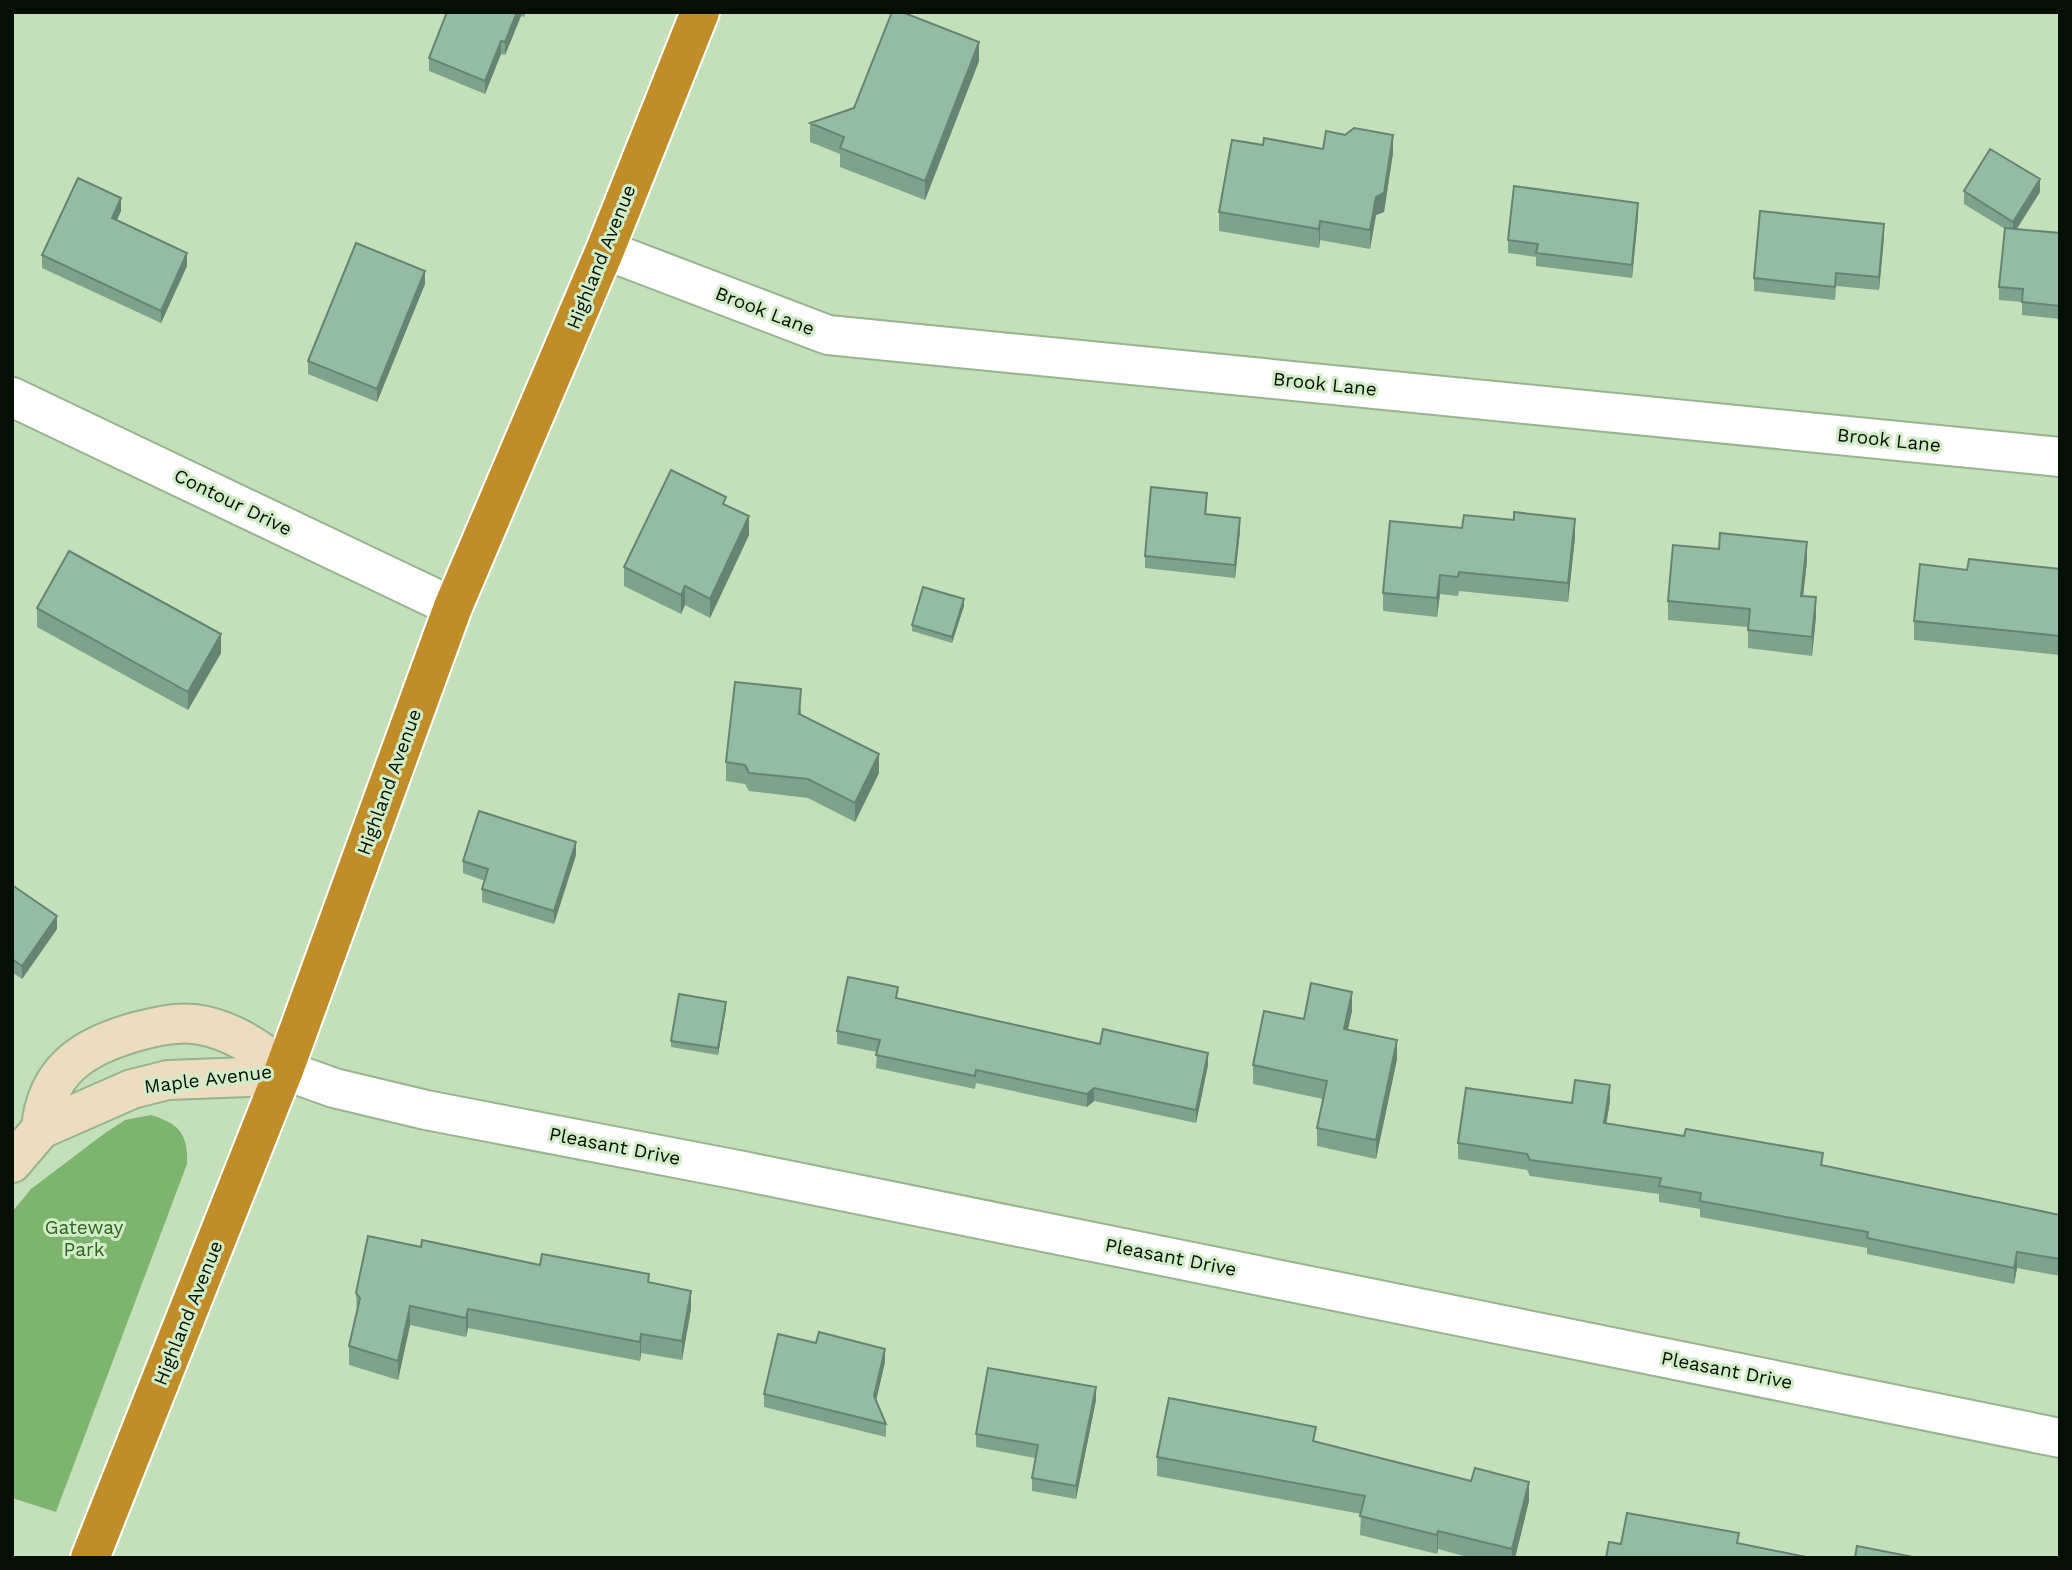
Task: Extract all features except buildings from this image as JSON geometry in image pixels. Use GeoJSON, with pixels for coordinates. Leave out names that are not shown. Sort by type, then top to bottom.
{"type":"FeatureCollection","features":[{"type":"Feature","properties":{"kind":"highway","name":"Highland Avenue"},"geometry":{"type":"LineString","coordinates":[[90,1558],[284,1070],[453,607],[605,250],[700,12]]}},
{"type":"Feature","properties":{"kind":"street","name":"Brook Lane"},"geometry":{"type":"LineString","coordinates":[[605,250],[828,335],[2060,457]]}},
{"type":"Feature","properties":{"kind":"street","name":"Contour Drive"},"geometry":{"type":"LineString","coordinates":[[12,397],[453,607]]}},
{"type":"Feature","properties":{"kind":"street","name":"Maple Avenue"},"geometry":{"type":"LineString","coordinates":[[41,1129],[43,1108],[50,1090],[75,1060],[86,1051],[116,1037],[158,1026],[195,1024],[228,1033],[260,1049],[284,1070]]}},
{"type":"Feature","properties":{"kind":"street","name":"Maple Avenue"},"geometry":{"type":"LineString","coordinates":[[12,1163],[41,1129],[132,1089],[168,1080],[248,1077],[284,1070]]}},
{"type":"Feature","properties":{"kind":"street","name":"Pleasant Drive"},"geometry":{"type":"LineString","coordinates":[[284,1070],[334,1088],[426,1110],[738,1170],[2060,1438]]}},
{"type":"Feature","properties":{"kind":"green space","name":"Gateway Park"},"geometry":{"type":"Polygon","coordinates":[[[151,1115],[169,1122],[180,1131],[186,1145],[187,1164],[56,1512],[12,1498],[12,1212],[31,1189],[105,1133],[125,1120],[151,1115]]]}}]}
